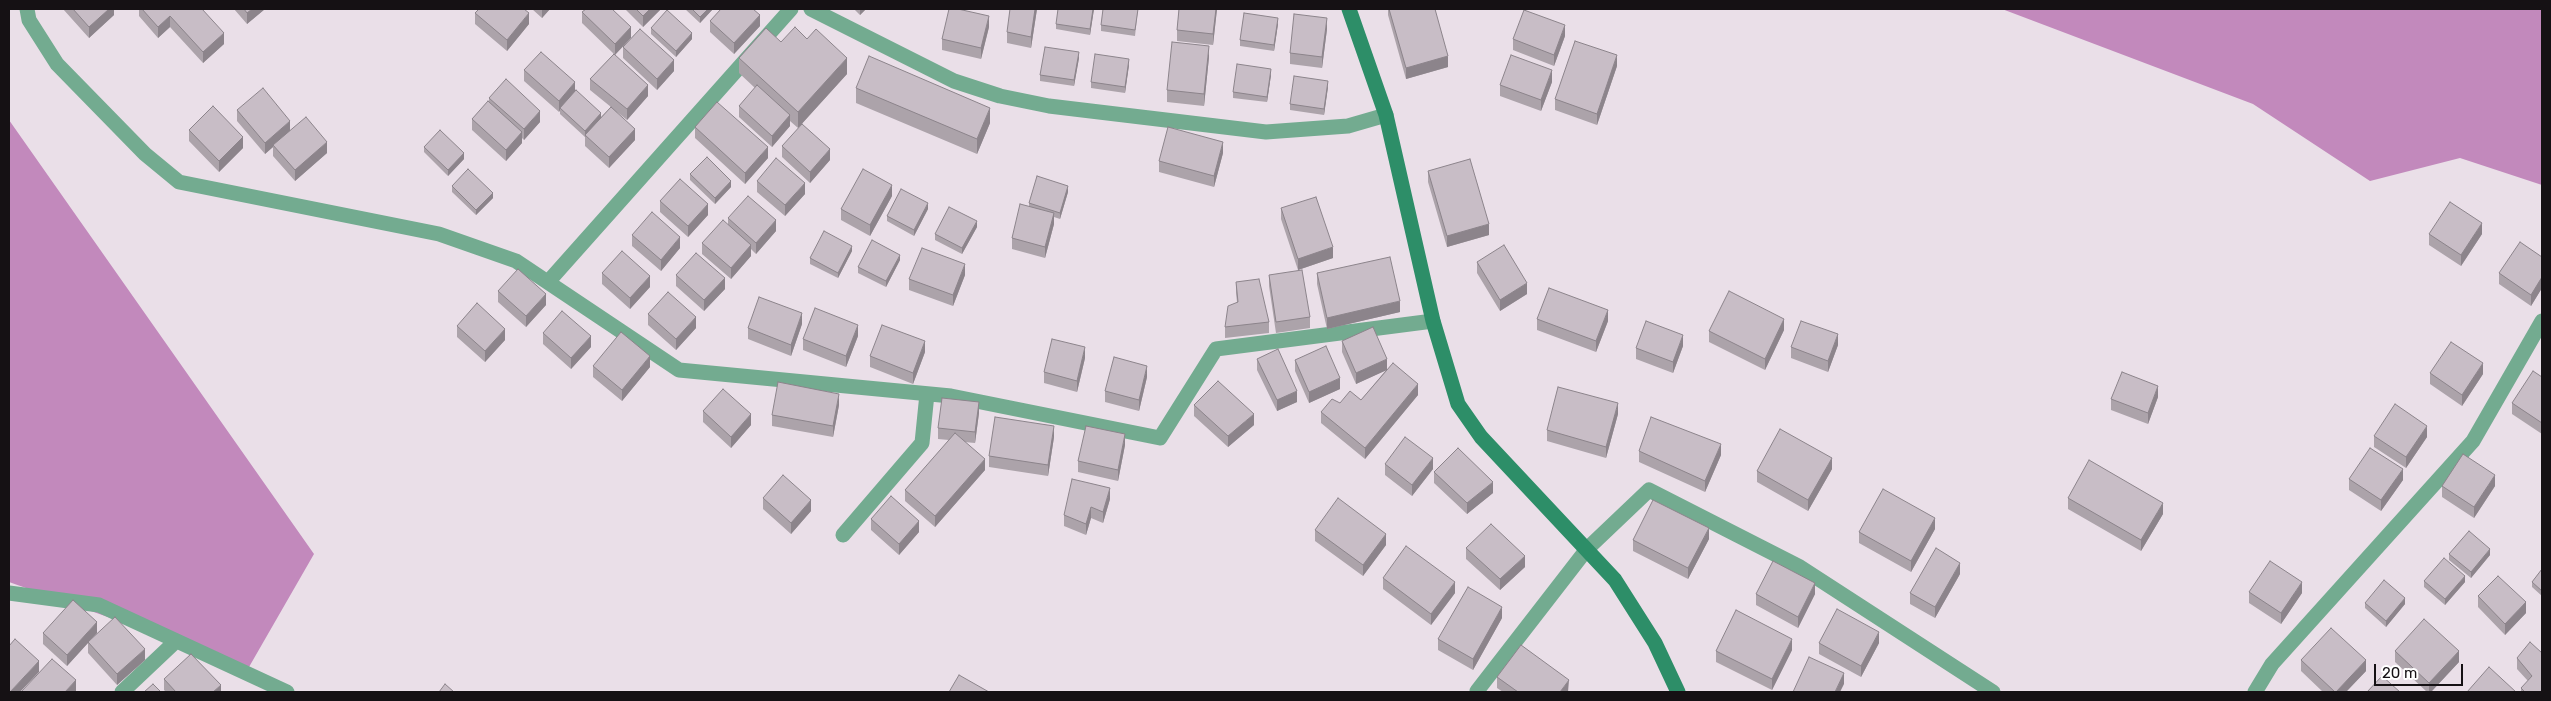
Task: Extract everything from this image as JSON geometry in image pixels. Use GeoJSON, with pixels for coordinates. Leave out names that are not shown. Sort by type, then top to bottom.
{"type":"FeatureCollection","features":[{"type":"Feature","properties":{"kind":"street"},"geometry":{"type":"LineString","coordinates":[[27,9],[29,20],[57,64],[145,154],[179,182],[439,234],[516,261],[679,370],[951,396],[1160,438],[1216,349],[1433,321]]}},
{"type":"Feature","properties":{"kind":"street"},"geometry":{"type":"LineString","coordinates":[[548,282],[791,9]]}},
{"type":"Feature","properties":{"kind":"street"},"geometry":{"type":"LineString","coordinates":[[811,9],[954,81],[1000,96],[1049,106],[1266,132],[1348,126],[1386,115]]}},
{"type":"Feature","properties":{"kind":"street"},"geometry":{"type":"LineString","coordinates":[[1349,9],[1386,115],[1433,321],[1458,404],[1481,437],[1587,548],[1620,588],[1655,643],[1678,692]]}},
{"type":"Feature","properties":{"kind":"street"},"geometry":{"type":"LineString","coordinates":[[2255,692],[2272,664],[2473,441],[2542,321]]}},
{"type":"Feature","properties":{"kind":"street"},"geometry":{"type":"LineString","coordinates":[[843,535],[922,443],[927,394]]}},
{"type":"Feature","properties":{"kind":"street"},"geometry":{"type":"LineString","coordinates":[[1477,691],[1587,548],[1649,490],[1800,567],[1993,692]]}},
{"type":"Feature","properties":{"kind":"street"},"geometry":{"type":"LineString","coordinates":[[9,593],[99,605],[287,692]]}},
{"type":"Feature","properties":{"kind":"street"},"geometry":{"type":"LineString","coordinates":[[122,692],[176,640]]}},
{"type":"Feature","properties":{"kind":"shaded area"},"geometry":{"type":"Polygon","coordinates":[[[2002,9],[2542,9],[2542,185],[2460,158],[2370,181],[2253,104],[2002,9]]]}},
{"type":"Feature","properties":{"kind":"shaded area"},"geometry":{"type":"Polygon","coordinates":[[[9,120],[314,554],[249,667],[9,582],[9,120]]]}},
{"type":"Feature","properties":{"kind":"building"},"geometry":{"type":"Polygon","coordinates":[[[73,9],[109,9],[89,27],[73,9]]]}},
{"type":"Feature","properties":{"kind":"building"},"geometry":{"type":"Polygon","coordinates":[[[142,9],[202,9],[224,33],[203,52],[170,16],[158,27],[142,9]]]}},
{"type":"Feature","properties":{"kind":"building"},"geometry":{"type":"Polygon","coordinates":[[[244,9],[252,9],[247,13],[244,9]]]}},
{"type":"Feature","properties":{"kind":"building"},"geometry":{"type":"Polygon","coordinates":[[[479,9],[524,9],[529,13],[507,40],[475,13],[479,9]]]}},
{"type":"Feature","properties":{"kind":"building"},"geometry":{"type":"Polygon","coordinates":[[[586,9],[612,9],[631,27],[615,44],[582,12],[586,9]]]}},
{"type":"Feature","properties":{"kind":"building"},"geometry":{"type":"Polygon","coordinates":[[[636,9],[650,9],[643,16],[636,9]]]}},
{"type":"Feature","properties":{"kind":"building"},"geometry":{"type":"Polygon","coordinates":[[[692,9],[708,9],[700,17],[692,9]]]}},
{"type":"Feature","properties":{"kind":"building"},"geometry":{"type":"Polygon","coordinates":[[[721,9],[753,9],[760,15],[734,43],[710,21],[721,9]]]}},
{"type":"Feature","properties":{"kind":"building"},"geometry":{"type":"Polygon","coordinates":[[[949,9],[958,9],[989,16],[981,48],[942,39],[949,9]]]}},
{"type":"Feature","properties":{"kind":"building"},"geometry":{"type":"Polygon","coordinates":[[[1010,9],[1035,9],[1031,37],[1007,32],[1010,9]]]}},
{"type":"Feature","properties":{"kind":"building"},"geometry":{"type":"Polygon","coordinates":[[[1058,9],[1093,9],[1090,29],[1056,24],[1058,9]]]}},
{"type":"Feature","properties":{"kind":"building"},"geometry":{"type":"Polygon","coordinates":[[[1103,9],[1138,9],[1135,30],[1101,25],[1103,9]]]}},
{"type":"Feature","properties":{"kind":"building"},"geometry":{"type":"Polygon","coordinates":[[[1179,9],[1216,9],[1213,34],[1177,30],[1179,9]]]}},
{"type":"Feature","properties":{"kind":"building"},"geometry":{"type":"Polygon","coordinates":[[[1389,9],[1435,9],[1448,56],[1406,68],[1389,9]]]}},
{"type":"Feature","properties":{"kind":"building"},"geometry":{"type":"Polygon","coordinates":[[[667,10],[692,33],[676,51],[651,28],[667,10]]]}},
{"type":"Feature","properties":{"kind":"building"},"geometry":{"type":"Polygon","coordinates":[[[1524,10],[1565,25],[1554,55],[1513,39],[1524,10]]]}},
{"type":"Feature","properties":{"kind":"building"},"geometry":{"type":"Polygon","coordinates":[[[1244,13],[1278,18],[1274,45],[1240,40],[1244,13]]]}},
{"type":"Feature","properties":{"kind":"building"},"geometry":{"type":"Polygon","coordinates":[[[1294,14],[1327,18],[1322,57],[1290,53],[1294,14]]]}},
{"type":"Feature","properties":{"kind":"building"},"geometry":{"type":"Polygon","coordinates":[[[795,27],[807,39],[816,29],[847,58],[798,112],[739,58],[766,28],[781,42],[795,27]]]}},
{"type":"Feature","properties":{"kind":"building"},"geometry":{"type":"Polygon","coordinates":[[[640,29],[674,60],[657,79],[623,47],[640,29]]]}},
{"type":"Feature","properties":{"kind":"building"},"geometry":{"type":"Polygon","coordinates":[[[1575,41],[1617,55],[1597,114],[1555,99],[1575,41]]]}},
{"type":"Feature","properties":{"kind":"building"},"geometry":{"type":"Polygon","coordinates":[[[1172,42],[1209,46],[1204,94],[1167,90],[1172,42]]]}},
{"type":"Feature","properties":{"kind":"building"},"geometry":{"type":"Polygon","coordinates":[[[1045,47],[1079,52],[1074,80],[1040,75],[1045,47]]]}},
{"type":"Feature","properties":{"kind":"building"},"geometry":{"type":"Polygon","coordinates":[[[541,52],[575,82],[559,101],[524,70],[541,52]]]}},
{"type":"Feature","properties":{"kind":"building"},"geometry":{"type":"Polygon","coordinates":[[[614,54],[648,85],[627,109],[590,79],[614,54]]]}},
{"type":"Feature","properties":{"kind":"building"},"geometry":{"type":"Polygon","coordinates":[[[1095,54],[1129,59],[1125,87],[1091,82],[1095,54]]]}},
{"type":"Feature","properties":{"kind":"building"},"geometry":{"type":"Polygon","coordinates":[[[1511,55],[1552,70],[1541,100],[1500,85],[1511,55]]]}},
{"type":"Feature","properties":{"kind":"building"},"geometry":{"type":"Polygon","coordinates":[[[869,56],[990,108],[977,139],[856,88],[869,56]]]}},
{"type":"Feature","properties":{"kind":"building"},"geometry":{"type":"Polygon","coordinates":[[[1237,64],[1271,69],[1267,97],[1233,92],[1237,64]]]}},
{"type":"Feature","properties":{"kind":"building"},"geometry":{"type":"Polygon","coordinates":[[[1294,76],[1328,81],[1324,109],[1290,104],[1294,76]]]}},
{"type":"Feature","properties":{"kind":"building"},"geometry":{"type":"Polygon","coordinates":[[[506,79],[540,111],[524,129],[489,98],[506,79]]]}},
{"type":"Feature","properties":{"kind":"building"},"geometry":{"type":"Polygon","coordinates":[[[757,85],[790,115],[772,136],[739,106],[757,85]]]}},
{"type":"Feature","properties":{"kind":"building"},"geometry":{"type":"Polygon","coordinates":[[[263,88],[290,121],[265,143],[237,110],[263,88]]]}},
{"type":"Feature","properties":{"kind":"building"},"geometry":{"type":"Polygon","coordinates":[[[576,90],[601,113],[585,131],[560,108],[576,90]]]}},
{"type":"Feature","properties":{"kind":"building"},"geometry":{"type":"Polygon","coordinates":[[[488,101],[522,132],[506,150],[472,119],[488,101]]]}},
{"type":"Feature","properties":{"kind":"building"},"geometry":{"type":"Polygon","coordinates":[[[717,102],[768,147],[745,173],[695,127],[717,102]]]}},
{"type":"Feature","properties":{"kind":"building"},"geometry":{"type":"Polygon","coordinates":[[[213,106],[243,137],[219,161],[189,130],[213,106]]]}},
{"type":"Feature","properties":{"kind":"building"},"geometry":{"type":"Polygon","coordinates":[[[611,107],[635,129],[609,157],[585,135],[611,107]]]}},
{"type":"Feature","properties":{"kind":"building"},"geometry":{"type":"Polygon","coordinates":[[[306,117],[327,142],[295,170],[273,145],[306,117]]]}},
{"type":"Feature","properties":{"kind":"building"},"geometry":{"type":"Polygon","coordinates":[[[802,124],[830,149],[810,172],[782,146],[802,124]]]}},
{"type":"Feature","properties":{"kind":"building"},"geometry":{"type":"Polygon","coordinates":[[[1168,127],[1223,142],[1214,176],[1159,161],[1168,127]]]}},
{"type":"Feature","properties":{"kind":"building"},"geometry":{"type":"Polygon","coordinates":[[[440,130],[464,153],[448,170],[424,147],[440,130]]]}},
{"type":"Feature","properties":{"kind":"building"},"geometry":{"type":"Polygon","coordinates":[[[707,157],[731,181],[715,198],[690,174],[707,157]]]}},
{"type":"Feature","properties":{"kind":"building"},"geometry":{"type":"Polygon","coordinates":[[[776,158],[805,183],[785,205],[757,181],[776,158]]]}},
{"type":"Feature","properties":{"kind":"building"},"geometry":{"type":"Polygon","coordinates":[[[1470,159],[1489,224],[1447,236],[1428,171],[1470,159]]]}},
{"type":"Feature","properties":{"kind":"building"},"geometry":{"type":"Polygon","coordinates":[[[468,169],[493,193],[476,210],[452,186],[468,169]]]}},
{"type":"Feature","properties":{"kind":"building"},"geometry":{"type":"Polygon","coordinates":[[[863,169],[892,185],[870,225],[841,209],[863,169]]]}},
{"type":"Feature","properties":{"kind":"building"},"geometry":{"type":"Polygon","coordinates":[[[1037,176],[1068,186],[1060,213],[1029,203],[1037,176]]]}},
{"type":"Feature","properties":{"kind":"building"},"geometry":{"type":"Polygon","coordinates":[[[680,179],[708,204],[688,226],[660,201],[680,179]]]}},
{"type":"Feature","properties":{"kind":"building"},"geometry":{"type":"Polygon","coordinates":[[[901,189],[928,203],[914,230],[887,216],[901,189]]]}},
{"type":"Feature","properties":{"kind":"building"},"geometry":{"type":"Polygon","coordinates":[[[748,196],[776,220],[756,243],[728,218],[748,196]]]}},
{"type":"Feature","properties":{"kind":"building"},"geometry":{"type":"Polygon","coordinates":[[[1316,197],[1333,247],[1298,259],[1281,208],[1316,197]]]}},
{"type":"Feature","properties":{"kind":"building"},"geometry":{"type":"Polygon","coordinates":[[[2450,202],[2482,223],[2461,255],[2429,234],[2450,202]]]}},
{"type":"Feature","properties":{"kind":"building"},"geometry":{"type":"Polygon","coordinates":[[[1020,204],[1054,213],[1045,247],[1012,238],[1020,204]]]}},
{"type":"Feature","properties":{"kind":"building"},"geometry":{"type":"Polygon","coordinates":[[[949,207],[977,221],[962,248],[935,234],[949,207]]]}},
{"type":"Feature","properties":{"kind":"building"},"geometry":{"type":"Polygon","coordinates":[[[652,212],[680,237],[661,260],[632,235],[652,212]]]}},
{"type":"Feature","properties":{"kind":"building"},"geometry":{"type":"Polygon","coordinates":[[[723,220],[751,245],[731,268],[702,243],[723,220]]]}},
{"type":"Feature","properties":{"kind":"building"},"geometry":{"type":"Polygon","coordinates":[[[824,231],[852,246],[838,273],[810,258],[824,231]]]}},
{"type":"Feature","properties":{"kind":"building"},"geometry":{"type":"Polygon","coordinates":[[[872,240],[900,255],[886,281],[858,267],[872,240]]]}},
{"type":"Feature","properties":{"kind":"building"},"geometry":{"type":"Polygon","coordinates":[[[2520,242],[2542,257],[2542,277],[2531,295],[2499,273],[2520,242]]]}},
{"type":"Feature","properties":{"kind":"building"},"geometry":{"type":"Polygon","coordinates":[[[1504,245],[1527,283],[1500,300],[1477,262],[1504,245]]]}},
{"type":"Feature","properties":{"kind":"building"},"geometry":{"type":"Polygon","coordinates":[[[922,248],[965,264],[953,295],[909,279],[922,248]]]}},
{"type":"Feature","properties":{"kind":"building"},"geometry":{"type":"Polygon","coordinates":[[[622,251],[650,276],[630,298],[602,273],[622,251]]]}},
{"type":"Feature","properties":{"kind":"building"},"geometry":{"type":"Polygon","coordinates":[[[696,253],[725,278],[704,300],[676,275],[696,253]]]}},
{"type":"Feature","properties":{"kind":"building"},"geometry":{"type":"Polygon","coordinates":[[[1390,257],[1400,301],[1327,318],[1317,273],[1390,257]]]}},
{"type":"Feature","properties":{"kind":"building"},"geometry":{"type":"Polygon","coordinates":[[[518,269],[546,294],[526,316],[498,291],[518,269]]]}},
{"type":"Feature","properties":{"kind":"building"},"geometry":{"type":"Polygon","coordinates":[[[1302,270],[1310,317],[1276,322],[1269,275],[1302,270]]]}},
{"type":"Feature","properties":{"kind":"building"},"geometry":{"type":"Polygon","coordinates":[[[1259,279],[1269,322],[1225,327],[1228,306],[1238,302],[1236,282],[1259,279]]]}},
{"type":"Feature","properties":{"kind":"building"},"geometry":{"type":"Polygon","coordinates":[[[1549,288],[1608,310],[1596,341],[1537,319],[1549,288]]]}},
{"type":"Feature","properties":{"kind":"building"},"geometry":{"type":"Polygon","coordinates":[[[1729,291],[1784,319],[1765,359],[1709,331],[1729,291]]]}},
{"type":"Feature","properties":{"kind":"building"},"geometry":{"type":"Polygon","coordinates":[[[668,292],[696,317],[676,339],[648,314],[668,292]]]}},
{"type":"Feature","properties":{"kind":"building"},"geometry":{"type":"Polygon","coordinates":[[[759,297],[802,313],[791,345],[748,328],[759,297]]]}},
{"type":"Feature","properties":{"kind":"building"},"geometry":{"type":"Polygon","coordinates":[[[477,303],[505,329],[485,351],[457,326],[477,303]]]}},
{"type":"Feature","properties":{"kind":"building"},"geometry":{"type":"Polygon","coordinates":[[[815,308],[858,325],[846,356],[803,339],[815,308]]]}},
{"type":"Feature","properties":{"kind":"building"},"geometry":{"type":"Polygon","coordinates":[[[562,311],[591,336],[571,358],[543,333],[562,311]]]}},
{"type":"Feature","properties":{"kind":"building"},"geometry":{"type":"Polygon","coordinates":[[[1646,321],[1683,335],[1673,362],[1636,348],[1646,321]]]}},
{"type":"Feature","properties":{"kind":"building"},"geometry":{"type":"Polygon","coordinates":[[[1801,321],[1838,334],[1828,361],[1791,347],[1801,321]]]}},
{"type":"Feature","properties":{"kind":"building"},"geometry":{"type":"Polygon","coordinates":[[[882,325],[925,341],[913,373],[870,356],[882,325]]]}},
{"type":"Feature","properties":{"kind":"building"},"geometry":{"type":"Polygon","coordinates":[[[1373,327],[1387,359],[1356,373],[1342,341],[1373,327]]]}},
{"type":"Feature","properties":{"kind":"building"},"geometry":{"type":"Polygon","coordinates":[[[621,332],[650,356],[622,390],[593,366],[621,332]]]}},
{"type":"Feature","properties":{"kind":"building"},"geometry":{"type":"Polygon","coordinates":[[[1052,339],[1085,347],[1077,381],[1044,372],[1052,339]]]}},
{"type":"Feature","properties":{"kind":"building"},"geometry":{"type":"Polygon","coordinates":[[[2451,342],[2483,363],[2462,395],[2430,373],[2451,342]]]}},
{"type":"Feature","properties":{"kind":"building"},"geometry":{"type":"Polygon","coordinates":[[[1326,346],[1340,378],[1309,392],[1295,360],[1326,346]]]}},
{"type":"Feature","properties":{"kind":"building"},"geometry":{"type":"Polygon","coordinates":[[[1278,349],[1297,391],[1277,400],[1257,359],[1278,349]]]}},
{"type":"Feature","properties":{"kind":"building"},"geometry":{"type":"Polygon","coordinates":[[[1114,357],[1147,366],[1139,400],[1105,391],[1114,357]]]}},
{"type":"Feature","properties":{"kind":"building"},"geometry":{"type":"Polygon","coordinates":[[[1393,363],[1418,384],[1365,448],[1321,412],[1332,399],[1340,403],[1350,391],[1361,400],[1393,363]]]}},
{"type":"Feature","properties":{"kind":"building"},"geometry":{"type":"Polygon","coordinates":[[[2533,371],[2542,377],[2542,423],[2512,403],[2533,371]]]}},
{"type":"Feature","properties":{"kind":"building"},"geometry":{"type":"Polygon","coordinates":[[[2122,372],[2158,386],[2148,413],[2111,399],[2122,372]]]}},
{"type":"Feature","properties":{"kind":"building"},"geometry":{"type":"Polygon","coordinates":[[[1218,381],[1254,414],[1228,436],[1194,405],[1218,381]]]}},
{"type":"Feature","properties":{"kind":"building"},"geometry":{"type":"Polygon","coordinates":[[[778,382],[839,394],[833,426],[772,415],[778,382]]]}},
{"type":"Feature","properties":{"kind":"building"},"geometry":{"type":"Polygon","coordinates":[[[1558,387],[1618,403],[1606,447],[1547,430],[1558,387]]]}},
{"type":"Feature","properties":{"kind":"building"},"geometry":{"type":"Polygon","coordinates":[[[723,389],[751,414],[731,437],[703,411],[723,389]]]}},
{"type":"Feature","properties":{"kind":"building"},"geometry":{"type":"Polygon","coordinates":[[[942,398],[979,402],[975,432],[938,428],[942,398]]]}},
{"type":"Feature","properties":{"kind":"building"},"geometry":{"type":"Polygon","coordinates":[[[2395,404],[2427,426],[2406,457],[2374,436],[2395,404]]]}},
{"type":"Feature","properties":{"kind":"building"},"geometry":{"type":"Polygon","coordinates":[[[995,417],[1054,426],[1048,465],[989,456],[995,417]]]}},
{"type":"Feature","properties":{"kind":"building"},"geometry":{"type":"Polygon","coordinates":[[[1651,417],[1721,444],[1705,481],[1639,451],[1651,417]]]}},
{"type":"Feature","properties":{"kind":"building"},"geometry":{"type":"Polygon","coordinates":[[[1086,426],[1125,434],[1118,470],[1078,461],[1086,426]]]}},
{"type":"Feature","properties":{"kind":"building"},"geometry":{"type":"Polygon","coordinates":[[[1780,429],[1832,458],[1808,500],[1757,471],[1780,429]]]}},
{"type":"Feature","properties":{"kind":"building"},"geometry":{"type":"Polygon","coordinates":[[[955,433],[985,459],[935,516],[905,490],[955,433]]]}},
{"type":"Feature","properties":{"kind":"building"},"geometry":{"type":"Polygon","coordinates":[[[1405,437],[1433,458],[1412,485],[1385,464],[1405,437]]]}},
{"type":"Feature","properties":{"kind":"building"},"geometry":{"type":"Polygon","coordinates":[[[1458,448],[1493,482],[1467,503],[1434,472],[1458,448]]]}},
{"type":"Feature","properties":{"kind":"building"},"geometry":{"type":"Polygon","coordinates":[[[2370,448],[2403,469],[2381,500],[2349,479],[2370,448]]]}},
{"type":"Feature","properties":{"kind":"building"},"geometry":{"type":"Polygon","coordinates":[[[2463,454],[2495,475],[2474,507],[2442,486],[2463,454]]]}},
{"type":"Feature","properties":{"kind":"building"},"geometry":{"type":"Polygon","coordinates":[[[2089,460],[2163,503],[2141,540],[2068,498],[2089,460]]]}},
{"type":"Feature","properties":{"kind":"building"},"geometry":{"type":"Polygon","coordinates":[[[783,475],[811,500],[791,523],[763,498],[783,475]]]}},
{"type":"Feature","properties":{"kind":"building"},"geometry":{"type":"Polygon","coordinates":[[[1072,479],[1110,488],[1103,512],[1091,507],[1086,524],[1064,515],[1072,479]]]}},
{"type":"Feature","properties":{"kind":"building"},"geometry":{"type":"Polygon","coordinates":[[[1883,489],[1935,518],[1911,561],[1859,532],[1883,489]]]}},
{"type":"Feature","properties":{"kind":"building"},"geometry":{"type":"Polygon","coordinates":[[[891,496],[919,521],[899,544],[871,519],[891,496]]]}},
{"type":"Feature","properties":{"kind":"building"},"geometry":{"type":"Polygon","coordinates":[[[1338,498],[1386,534],[1363,565],[1315,530],[1338,498]]]}},
{"type":"Feature","properties":{"kind":"building"},"geometry":{"type":"Polygon","coordinates":[[[1653,500],[1709,528],[1688,568],[1633,540],[1653,500]]]}},
{"type":"Feature","properties":{"kind":"building"},"geometry":{"type":"Polygon","coordinates":[[[1491,524],[1525,556],[1500,579],[1466,548],[1491,524]]]}},
{"type":"Feature","properties":{"kind":"building"},"geometry":{"type":"Polygon","coordinates":[[[2469,531],[2490,549],[2471,572],[2449,554],[2469,531]]]}},
{"type":"Feature","properties":{"kind":"building"},"geometry":{"type":"Polygon","coordinates":[[[1406,546],[1455,582],[1431,614],[1383,578],[1406,546]]]}},
{"type":"Feature","properties":{"kind":"building"},"geometry":{"type":"Polygon","coordinates":[[[1936,548],[1960,563],[1935,607],[1910,593],[1936,548]]]}},
{"type":"Feature","properties":{"kind":"building"},"geometry":{"type":"Polygon","coordinates":[[[2444,558],[2465,576],[2445,599],[2424,581],[2444,558]]]}},
{"type":"Feature","properties":{"kind":"building"},"geometry":{"type":"Polygon","coordinates":[[[1773,561],[1815,583],[1798,617],[1756,594],[1773,561]]]}},
{"type":"Feature","properties":{"kind":"building"},"geometry":{"type":"Polygon","coordinates":[[[2270,561],[2302,582],[2281,613],[2249,592],[2270,561]]]}},
{"type":"Feature","properties":{"kind":"building"},"geometry":{"type":"Polygon","coordinates":[[[2542,569],[2542,591],[2532,582],[2542,569]]]}},
{"type":"Feature","properties":{"kind":"building"},"geometry":{"type":"Polygon","coordinates":[[[2498,576],[2526,602],[2505,624],[2478,596],[2498,576]]]}},
{"type":"Feature","properties":{"kind":"building"},"geometry":{"type":"Polygon","coordinates":[[[2384,580],[2405,598],[2386,621],[2365,603],[2384,580]]]}},
{"type":"Feature","properties":{"kind":"building"},"geometry":{"type":"Polygon","coordinates":[[[1468,587],[1502,607],[1473,659],[1438,639],[1468,587]]]}},
{"type":"Feature","properties":{"kind":"building"},"geometry":{"type":"Polygon","coordinates":[[[73,600],[97,622],[67,655],[43,633],[73,600]]]}},
{"type":"Feature","properties":{"kind":"building"},"geometry":{"type":"Polygon","coordinates":[[[1837,609],[1879,632],[1861,666],[1819,643],[1837,609]]]}},
{"type":"Feature","properties":{"kind":"building"},"geometry":{"type":"Polygon","coordinates":[[[1736,610],[1792,639],[1772,679],[1716,651],[1736,610]]]}},
{"type":"Feature","properties":{"kind":"building"},"geometry":{"type":"Polygon","coordinates":[[[115,617],[145,649],[117,674],[88,642],[115,617]]]}},
{"type":"Feature","properties":{"kind":"building"},"geometry":{"type":"Polygon","coordinates":[[[2424,619],[2459,651],[2429,683],[2395,651],[2424,619]]]}},
{"type":"Feature","properties":{"kind":"building"},"geometry":{"type":"Polygon","coordinates":[[[2331,628],[2366,660],[2336,692],[2301,660],[2331,628]]]}},
{"type":"Feature","properties":{"kind":"building"},"geometry":{"type":"Polygon","coordinates":[[[15,639],[39,661],[9,692],[9,646],[15,639]]]}},
{"type":"Feature","properties":{"kind":"building"},"geometry":{"type":"Polygon","coordinates":[[[2530,642],[2542,653],[2542,692],[2525,692],[2521,688],[2532,676],[2517,658],[2530,642]]]}},
{"type":"Feature","properties":{"kind":"building"},"geometry":{"type":"Polygon","coordinates":[[[1521,645],[1569,680],[1560,692],[1518,692],[1497,677],[1521,645]]]}},
{"type":"Feature","properties":{"kind":"building"},"geometry":{"type":"Polygon","coordinates":[[[191,654],[221,685],[213,692],[176,692],[164,679],[191,654]]]}},
{"type":"Feature","properties":{"kind":"building"},"geometry":{"type":"Polygon","coordinates":[[[1809,657],[1844,673],[1835,692],[1793,692],[1809,657]]]}},
{"type":"Feature","properties":{"kind":"building"},"geometry":{"type":"Polygon","coordinates":[[[52,659],[76,680],[65,692],[21,692],[52,659]]]}},
{"type":"Feature","properties":{"kind":"building"},"geometry":{"type":"Polygon","coordinates":[[[2489,667],[2516,692],[2467,692],[2489,667]]]}},
{"type":"Feature","properties":{"kind":"building"},"geometry":{"type":"Polygon","coordinates":[[[959,675],[989,692],[949,692],[959,675]]]}},
{"type":"Feature","properties":{"kind":"building"},"geometry":{"type":"Polygon","coordinates":[[[2382,676],[2400,692],[2367,692],[2382,676]]]}},
{"type":"Feature","properties":{"kind":"building"},"geometry":{"type":"Polygon","coordinates":[[[153,684],[161,692],[144,692],[153,684]]]}},
{"type":"Feature","properties":{"kind":"building"},"geometry":{"type":"Polygon","coordinates":[[[445,684],[454,692],[439,692],[445,684]]]}}]}
